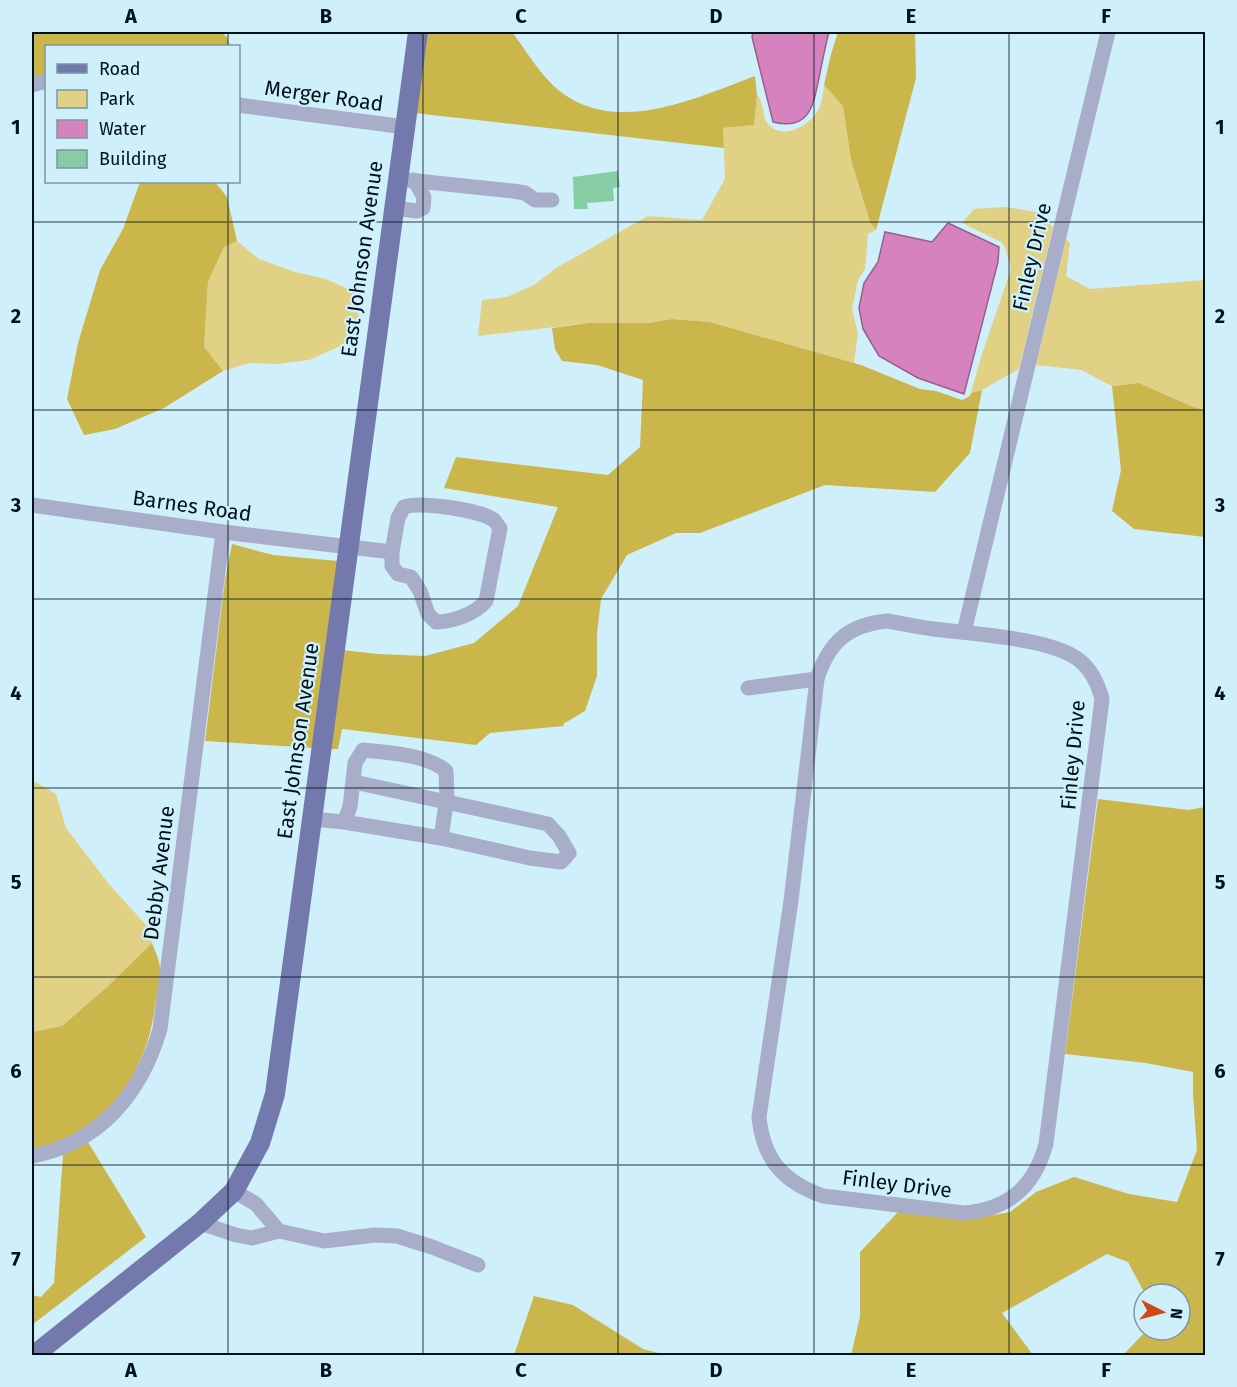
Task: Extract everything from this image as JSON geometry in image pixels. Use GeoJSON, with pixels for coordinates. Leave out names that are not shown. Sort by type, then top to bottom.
{"type":"FeatureCollection","features":[{"type":"Feature","properties":{"kind":"main road","name":"East Johnson Avenue"},"geometry":{"type":"LineString","coordinates":[[33,1356],[200,1223],[234,1191],[260,1143],[275,1094],[394,208],[406,180],[405,128],[417,32]]}},
{"type":"Feature","properties":{"kind":"street","name":"Finley Drive"},"geometry":{"type":"LineString","coordinates":[[964,632],[1108,32]]}},
{"type":"Feature","properties":{"kind":"street","name":"Merger Road"},"geometry":{"type":"LineString","coordinates":[[240,105],[405,128]]}},
{"type":"Feature","properties":{"kind":"street"},"geometry":{"type":"LineString","coordinates":[[406,180],[513,191],[525,193],[535,200],[552,200]]}},
{"type":"Feature","properties":{"kind":"street"},"geometry":{"type":"LineString","coordinates":[[394,208],[417,211],[423,208],[424,197],[406,180]]}},
{"type":"Feature","properties":{"kind":"street"},"geometry":{"type":"LineString","coordinates":[[412,504],[475,513],[495,520],[500,528],[486,602],[479,609],[444,622],[436,622],[428,614],[420,591],[411,577],[398,574],[392,566],[392,552],[398,518],[404,507],[412,504]]}},
{"type":"Feature","properties":{"kind":"street","name":"Barnes Road"},"geometry":{"type":"LineString","coordinates":[[32,505],[223,532],[392,552]]}},
{"type":"Feature","properties":{"kind":"street","name":"Debby Avenue"},"geometry":{"type":"LineString","coordinates":[[32,1156],[64,1147],[102,1124],[133,1091],[154,1051],[160,1029],[223,532]]}},
{"type":"Feature","properties":{"kind":"street","name":"Finley Drive"},"geometry":{"type":"LineString","coordinates":[[887,621],[990,634],[1067,652],[1079,659],[1093,675],[1102,699],[1046,1144],[1038,1168],[1024,1187],[1013,1197],[996,1206],[964,1213],[823,1196],[804,1190],[786,1177],[765,1147],[759,1117],[818,679],[822,663],[831,649],[849,632],[862,625],[887,621]]}},
{"type":"Feature","properties":{"kind":"street"},"geometry":{"type":"LineString","coordinates":[[748,688],[818,679]]}},
{"type":"Feature","properties":{"kind":"street"},"geometry":{"type":"LineString","coordinates":[[344,822],[350,807],[355,763],[363,750],[386,752],[437,763],[446,771],[447,797],[441,838]]}},
{"type":"Feature","properties":{"kind":"street"},"geometry":{"type":"LineString","coordinates":[[312,819],[441,838],[530,858],[561,862],[569,853],[559,836],[548,824],[354,782]]}},
{"type":"Feature","properties":{"kind":"street"},"geometry":{"type":"LineString","coordinates":[[234,1191],[265,1211],[279,1231]]}},
{"type":"Feature","properties":{"kind":"street"},"geometry":{"type":"LineString","coordinates":[[200,1223],[252,1238],[279,1231],[324,1241],[375,1235],[397,1236],[478,1265]]}},
{"type":"Feature","properties":{"kind":"green space"},"geometry":{"type":"Polygon","coordinates":[[[824,85],[843,106],[851,160],[870,222],[876,230],[868,234],[865,269],[858,280],[852,309],[858,333],[854,363],[710,322],[672,319],[650,323],[589,323],[478,336],[482,300],[507,297],[534,285],[556,268],[648,216],[702,220],[725,179],[723,128],[754,125],[757,95],[769,125],[781,131],[795,129],[808,122],[817,112],[824,85]]]}},
{"type":"Feature","properties":{"kind":"green space"},"geometry":{"type":"Polygon","coordinates":[[[1005,207],[1037,212],[1053,227],[1019,369],[982,390],[971,393],[1011,269],[1005,247],[1001,242],[962,223],[974,209],[1005,207]]]}},
{"type":"Feature","properties":{"kind":"green space"},"geometry":{"type":"Polygon","coordinates":[[[1066,239],[1070,243],[1066,276],[1090,289],[1205,280],[1205,410],[1139,383],[1112,386],[1081,370],[1036,365],[1066,239]]]}},
{"type":"Feature","properties":{"kind":"green space"},"geometry":{"type":"Polygon","coordinates":[[[237,241],[259,259],[295,272],[326,279],[355,292],[360,326],[354,340],[309,360],[277,364],[249,363],[223,371],[204,348],[208,282],[224,247],[237,241]]]}},
{"type":"Feature","properties":{"kind":"green space"},"geometry":{"type":"Polygon","coordinates":[[[32,780],[56,794],[66,828],[108,883],[147,926],[152,943],[106,988],[62,1026],[32,1032],[32,780]]]}},
{"type":"Feature","properties":{"kind":"shaded area"},"geometry":{"type":"Polygon","coordinates":[[[32,32],[220,32],[227,37],[230,45],[45,45],[45,74],[32,78],[32,32]]]}},
{"type":"Feature","properties":{"kind":"shaded area"},"geometry":{"type":"Polygon","coordinates":[[[425,32],[512,32],[557,89],[587,106],[611,111],[635,112],[685,102],[755,76],[757,95],[754,125],[723,128],[724,148],[414,113],[425,32]]]}},
{"type":"Feature","properties":{"kind":"shaded area"},"geometry":{"type":"Polygon","coordinates":[[[838,32],[915,32],[916,78],[876,230],[870,222],[851,160],[843,106],[824,85],[838,32]]]}},
{"type":"Feature","properties":{"kind":"shaded area"},"geometry":{"type":"Polygon","coordinates":[[[140,183],[216,183],[227,197],[237,241],[224,247],[208,282],[204,347],[223,371],[164,408],[115,429],[84,435],[67,399],[78,343],[100,270],[123,229],[140,183]]]}},
{"type":"Feature","properties":{"kind":"shaded area"},"geometry":{"type":"Polygon","coordinates":[[[672,319],[710,322],[861,365],[920,389],[936,391],[962,400],[971,393],[982,390],[970,453],[935,492],[825,485],[700,533],[676,533],[627,555],[601,599],[597,634],[597,676],[585,711],[563,724],[564,726],[490,733],[476,745],[342,729],[338,749],[329,749],[342,650],[425,656],[474,643],[518,606],[558,507],[444,488],[456,457],[608,475],[640,447],[643,380],[597,365],[562,361],[555,349],[552,328],[589,323],[650,323],[672,319]]]}},
{"type":"Feature","properties":{"kind":"shaded area"},"geometry":{"type":"Polygon","coordinates":[[[1139,383],[1205,410],[1205,537],[1134,529],[1112,511],[1121,470],[1112,386],[1139,383]]]}},
{"type":"Feature","properties":{"kind":"shaded area"},"geometry":{"type":"Polygon","coordinates":[[[232,544],[273,555],[338,561],[313,748],[205,741],[225,580],[232,544]]]}},
{"type":"Feature","properties":{"kind":"shaded area"},"geometry":{"type":"Polygon","coordinates":[[[1098,799],[1189,810],[1205,807],[1205,1355],[1123,1355],[1135,1342],[1192,1342],[1192,1282],[1139,1282],[1128,1262],[1107,1254],[1002,1313],[1033,1355],[851,1356],[860,1316],[860,1252],[898,1212],[988,1216],[1010,1212],[1036,1192],[1074,1177],[1129,1194],[1177,1202],[1197,1150],[1193,1072],[1146,1063],[1065,1054],[1098,799]]]}},
{"type":"Feature","properties":{"kind":"shaded area"},"geometry":{"type":"Polygon","coordinates":[[[152,943],[160,969],[158,988],[151,1027],[137,1067],[114,1102],[99,1117],[59,1141],[32,1149],[32,1032],[62,1026],[106,988],[152,943]]]}},
{"type":"Feature","properties":{"kind":"shaded area"},"geometry":{"type":"Polygon","coordinates":[[[88,1142],[146,1237],[32,1325],[32,1295],[41,1297],[54,1283],[63,1154],[88,1142]]]}},
{"type":"Feature","properties":{"kind":"shaded area"},"geometry":{"type":"Polygon","coordinates":[[[534,1296],[573,1305],[643,1349],[666,1355],[514,1355],[534,1296]]]}},
{"type":"Feature","properties":{"kind":"water"},"geometry":{"type":"Polygon","coordinates":[[[753,32],[829,32],[814,98],[802,120],[785,124],[773,122],[752,37],[753,32]]]}},
{"type":"Feature","properties":{"kind":"water"},"geometry":{"type":"Polygon","coordinates":[[[948,223],[999,247],[998,262],[964,394],[918,378],[879,356],[863,329],[859,308],[864,283],[878,262],[885,232],[932,242],[948,223]]]}},
{"type":"Feature","properties":{"kind":"building"},"geometry":{"type":"Polygon","coordinates":[[[618,171],[620,187],[613,188],[614,201],[587,203],[588,209],[574,209],[573,177],[618,171]]]}}]}
